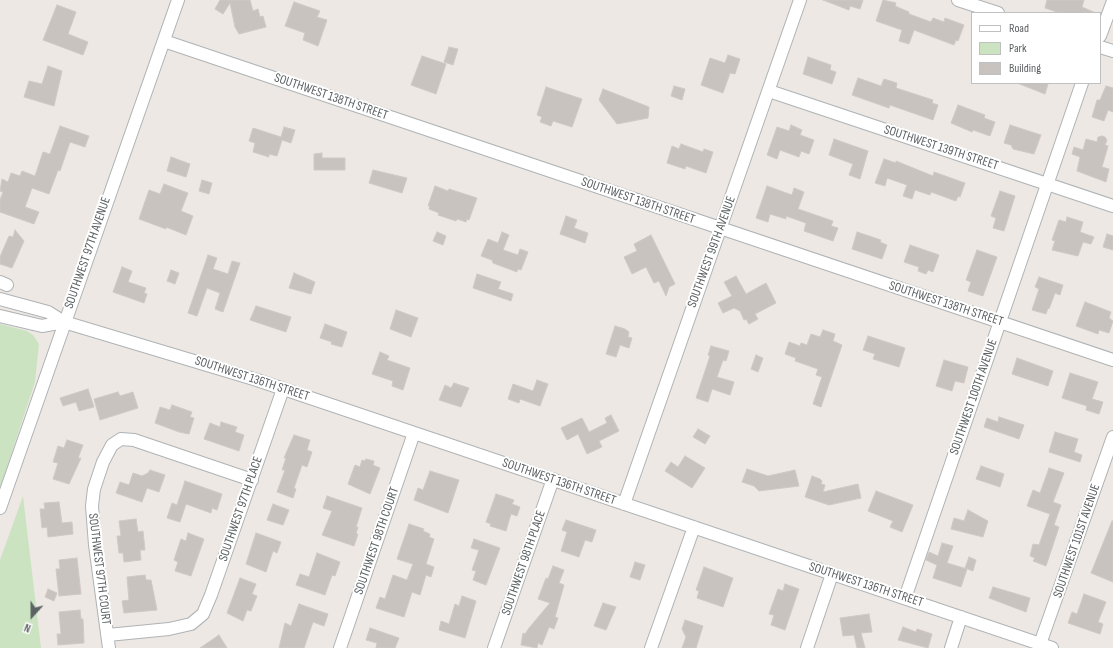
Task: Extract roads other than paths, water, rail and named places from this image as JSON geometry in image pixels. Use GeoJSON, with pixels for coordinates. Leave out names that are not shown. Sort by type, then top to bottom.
{"type":"FeatureCollection","features":[{"type":"Feature","properties":{"kind":"street","name":"SOUTHWEST 97TH AVENUE"},"geometry":{"type":"LineString","coordinates":[[0,508],[178,0]]}},
{"type":"Feature","properties":{"kind":"street","name":"SOUTHWEST 99TH AVENUE"},"geometry":{"type":"LineString","coordinates":[[624,504],[800,0]]}},
{"type":"Feature","properties":{"kind":"street"},"geometry":{"type":"LineString","coordinates":[[958,0],[995,12]]}},
{"type":"Feature","properties":{"kind":"street"},"geometry":{"type":"LineString","coordinates":[[1101,33],[1113,1]]}},
{"type":"Feature","properties":{"kind":"street","name":"SOUTHWEST 138TH STREET"},"geometry":{"type":"LineString","coordinates":[[164,41],[1113,360]]}},
{"type":"Feature","properties":{"kind":"street"},"geometry":{"type":"LineString","coordinates":[[1101,47],[1113,51]]}},
{"type":"Feature","properties":{"kind":"street","name":"SOUTHWEST 100TH AVENUE"},"geometry":{"type":"LineString","coordinates":[[905,598],[1082,84]]}},
{"type":"Feature","properties":{"kind":"street","name":"SOUTHWEST 139TH STREET"},"geometry":{"type":"LineString","coordinates":[[769,91],[1113,206]]}},
{"type":"Feature","properties":{"kind":"street","name":"SOUTHWEST 136TH STREET"},"geometry":{"type":"LineString","coordinates":[[0,300],[48,312],[64,322],[194,360],[283,389],[1052,648]]}},
{"type":"Feature","properties":{"kind":"street","name":"SOUTHWEST 136TH STREET"},"geometry":{"type":"LineString","coordinates":[[0,316],[42,326],[64,322]]}},
{"type":"Feature","properties":{"kind":"street","name":"SOUTHWEST 97TH PLACE"},"geometry":{"type":"LineString","coordinates":[[108,634],[169,629],[191,624],[203,614],[252,480],[283,389]]}},
{"type":"Feature","properties":{"kind":"street","name":"SOUTHWEST 98TH COURT"},"geometry":{"type":"LineString","coordinates":[[340,648],[414,433]]}},
{"type":"Feature","properties":{"kind":"street","name":"SOUTHWEST 101ST AVENUE"},"geometry":{"type":"LineString","coordinates":[[1040,644],[1113,437]]}},
{"type":"Feature","properties":{"kind":"street","name":"SOUTHWEST 97TH COURT"},"geometry":{"type":"LineString","coordinates":[[109,648],[95,545],[92,506],[94,489],[100,468],[112,445],[121,439],[134,440],[252,480]]}},
{"type":"Feature","properties":{"kind":"street","name":"SOUTHWEST 98TH PLACE"},"geometry":{"type":"LineString","coordinates":[[494,648],[553,479]]}},
{"type":"Feature","properties":{"kind":"street"},"geometry":{"type":"LineString","coordinates":[[651,648],[694,527]]}},
{"type":"Feature","properties":{"kind":"street"},"geometry":{"type":"LineString","coordinates":[[807,648],[832,574]]}},
{"type":"Feature","properties":{"kind":"street"},"geometry":{"type":"LineString","coordinates":[[951,648],[961,617]]}}]}
